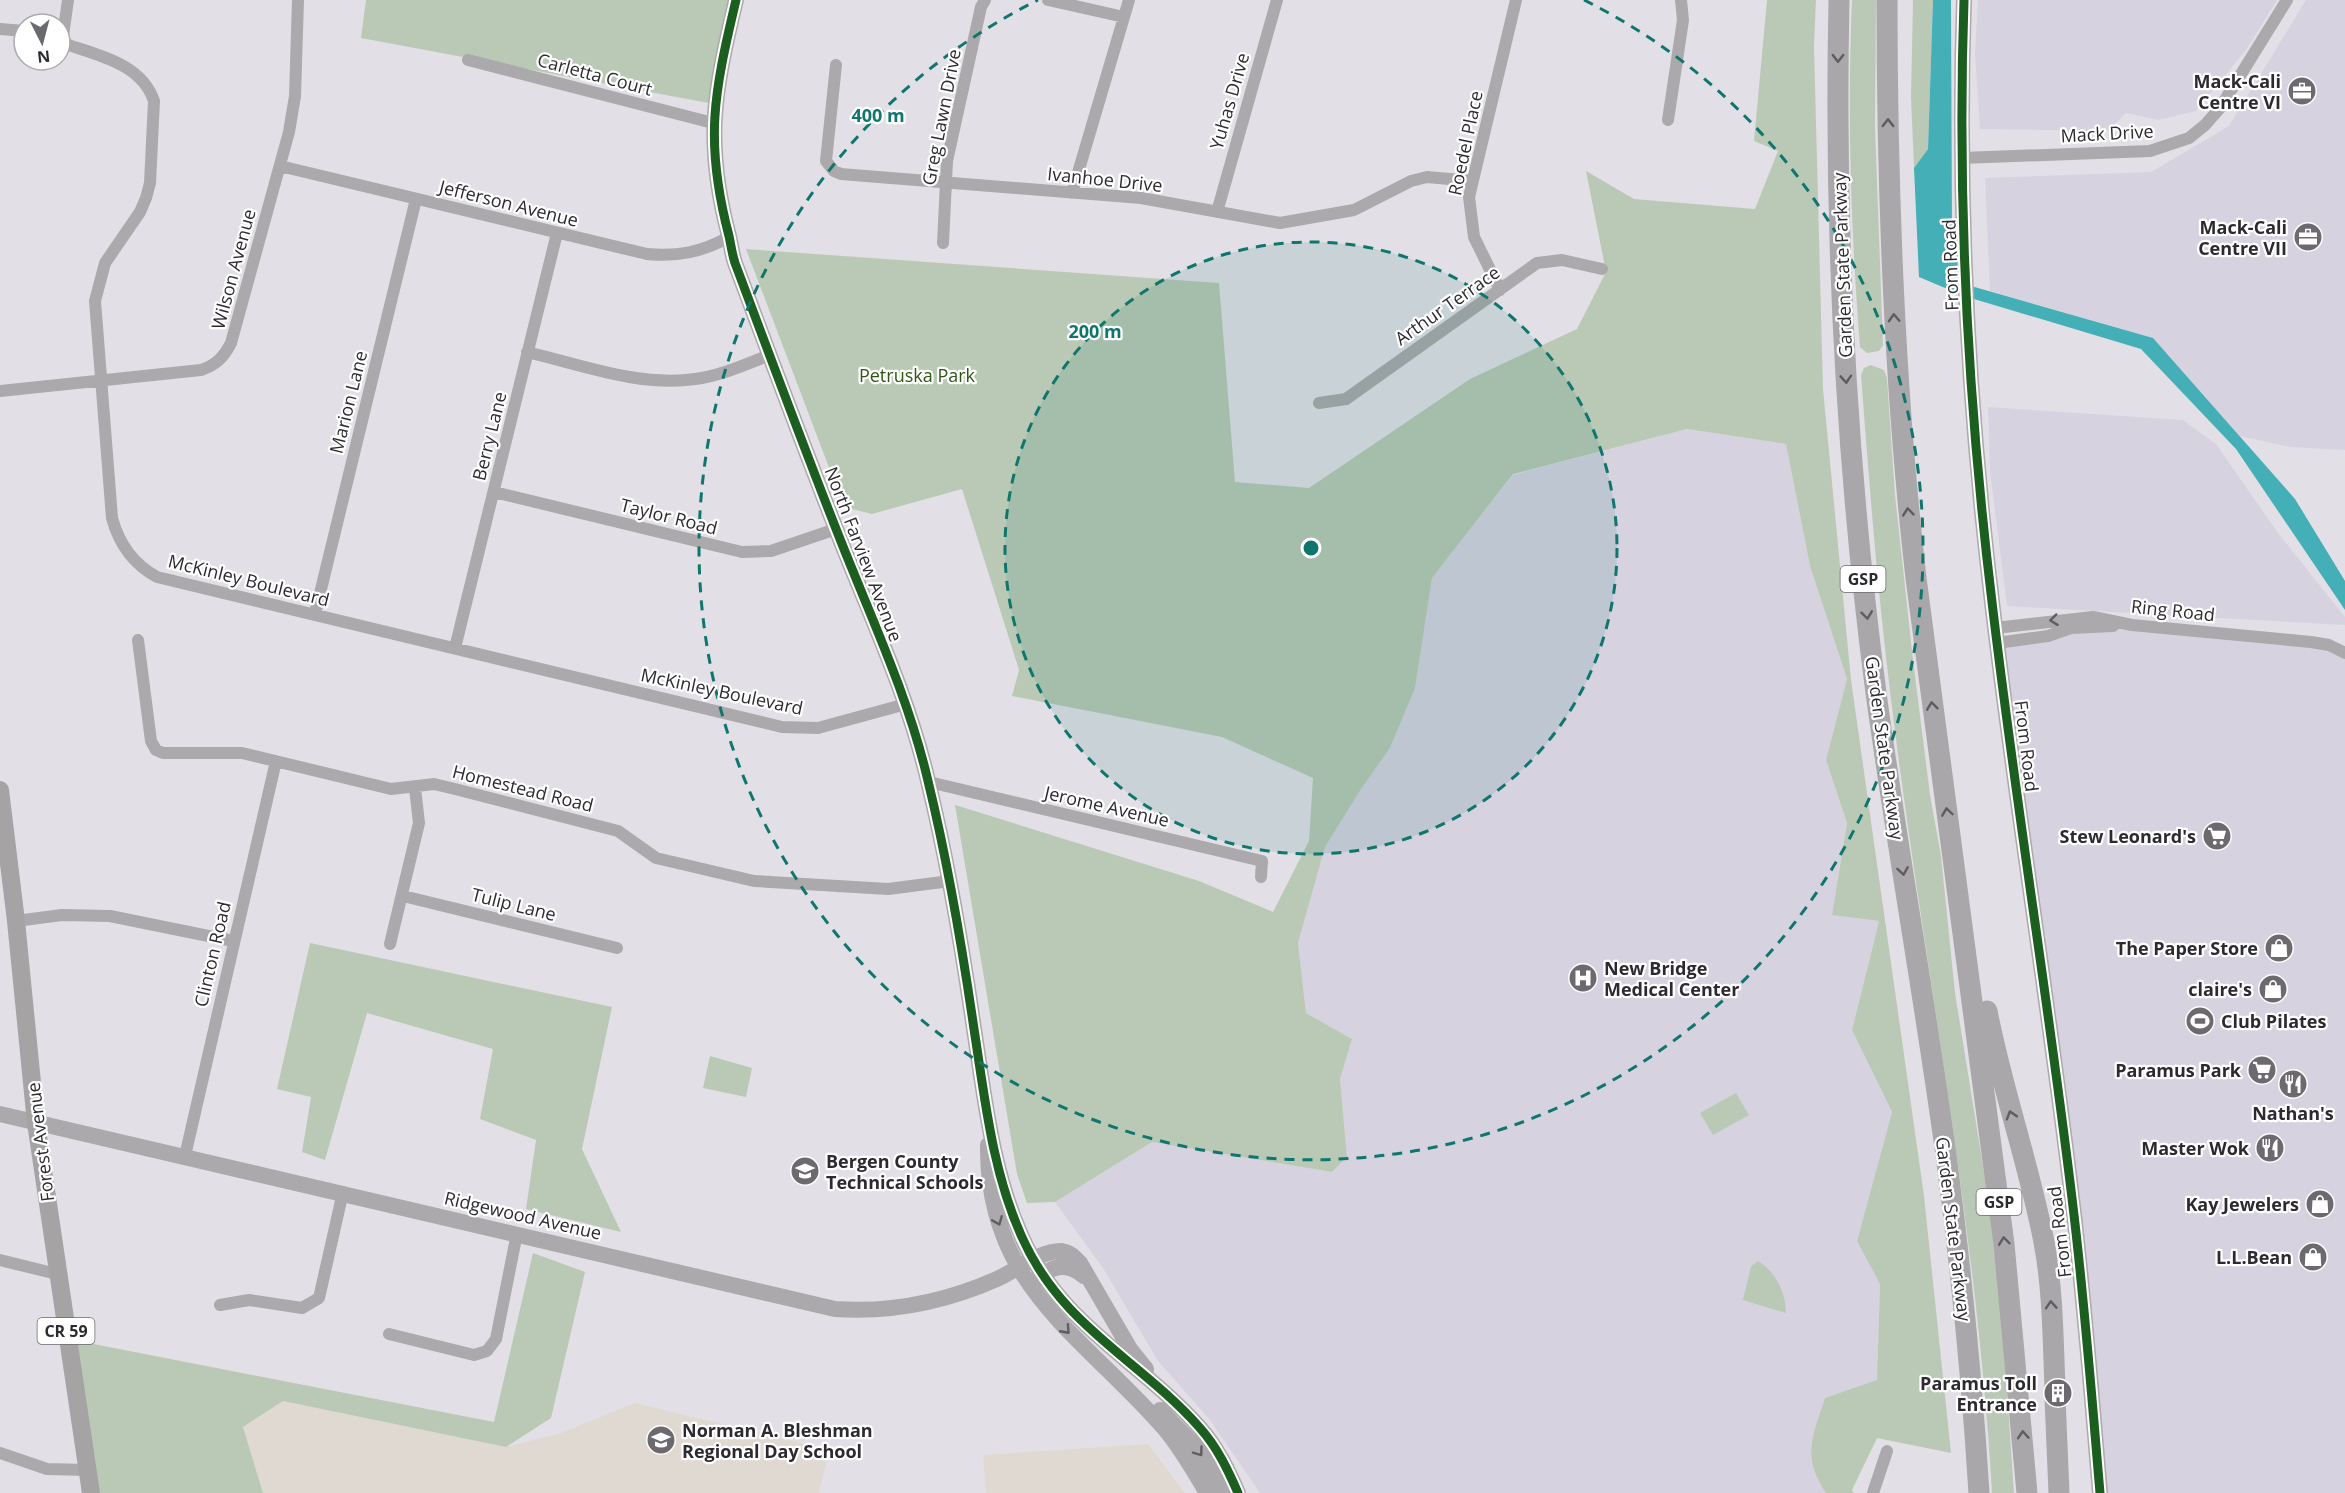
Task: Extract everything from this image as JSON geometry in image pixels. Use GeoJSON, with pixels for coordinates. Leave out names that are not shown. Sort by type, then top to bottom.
{"type":"FeatureCollection","features":[{"type":"Feature","properties":{"kind":"highway","name":"Garden State Parkway"},"geometry":{"type":"LineString","coordinates":[[1839,0],[1841,258],[1845,359],[1858,527],[1878,705],[1937,1098],[1961,1284],[1979,1493]]}},
{"type":"Feature","properties":{"kind":"highway","name":"GSP"},"geometry":{"type":"LineString","coordinates":[[1887,0],[1890,234],[1904,467],[1916,578],[2004,1244],[2027,1493]]}},
{"type":"Feature","properties":{"kind":"highway"},"geometry":{"type":"LineString","coordinates":[[1960,912],[1983,993],[2001,1080],[2028,1173],[2042,1233],[2051,1308],[2059,1493]]}},
{"type":"Feature","properties":{"kind":"highway"},"geometry":{"type":"LineString","coordinates":[[1961,1284],[1965,1493]]}},
{"type":"Feature","properties":{"kind":"main road","name":"Forest Avenue"},"geometry":{"type":"LineString","coordinates":[[0,790],[16,921],[36,1123],[91,1493]]}},
{"type":"Feature","properties":{"kind":"street","name":"Wilson Avenue"},"geometry":{"type":"LineString","coordinates":[[0,391],[201,370],[219,361],[226,352],[231,343],[280,166],[293,107],[298,0]]}},
{"type":"Feature","properties":{"kind":"street","name":"North Farview Avenue"},"geometry":{"type":"LineString","coordinates":[[736,0],[717,80],[713,123],[717,191],[733,258],[836,529],[906,704],[929,782],[950,881],[988,1126],[1011,1208],[1034,1273],[1069,1335],[1165,1429],[1207,1493]]}},
{"type":"Feature","properties":{"kind":"street","name":"Greg Lawn Drive"},"geometry":{"type":"LineString","coordinates":[[943,243],[947,160],[981,7],[985,0]]}},
{"type":"Feature","properties":{"kind":"street"},"geometry":{"type":"LineString","coordinates":[[1048,0],[1124,17]]}},
{"type":"Feature","properties":{"kind":"street"},"geometry":{"type":"LineString","coordinates":[[1072,193],[1129,0]]}},
{"type":"Feature","properties":{"kind":"street","name":"Yuhas Drive"},"geometry":{"type":"LineString","coordinates":[[1216,212],[1277,0]]}},
{"type":"Feature","properties":{"kind":"street","name":"Roedel Place"},"geometry":{"type":"LineString","coordinates":[[1500,291],[1471,226],[1470,197],[1516,0]]}},
{"type":"Feature","properties":{"kind":"street"},"geometry":{"type":"LineString","coordinates":[[1668,120],[1683,20],[1681,0]]}},
{"type":"Feature","properties":{"kind":"street","name":"From Road"},"geometry":{"type":"LineString","coordinates":[[1964,0],[1962,158],[1966,276],[1980,481],[1996,635],[2073,1204],[2100,1493]]}},
{"type":"Feature","properties":{"kind":"street","name":"Mack Drive"},"geometry":{"type":"LineString","coordinates":[[1962,158],[2150,151],[2189,138],[2220,108],[2287,0]]}},
{"type":"Feature","properties":{"kind":"street","name":"McKinley Boulevard"},"geometry":{"type":"LineString","coordinates":[[72,47],[137,73],[151,90],[154,101],[150,183],[146,198],[136,218],[105,263],[96,294],[112,518],[121,543],[129,556],[157,577],[782,727],[818,728],[906,704]]}},
{"type":"Feature","properties":{"kind":"street","name":"Carletta Court"},"geometry":{"type":"LineString","coordinates":[[468,60],[713,123]]}},
{"type":"Feature","properties":{"kind":"street","name":"Ivanhoe Drive"},"geometry":{"type":"LineString","coordinates":[[836,65],[826,161],[841,174],[1142,198],[1267,222],[1293,222],[1354,210],[1411,181],[1441,177],[1472,181]]}},
{"type":"Feature","properties":{"kind":"street","name":"Jefferson Avenue"},"geometry":{"type":"LineString","coordinates":[[280,166],[557,233],[663,256],[697,252],[729,237]]}},
{"type":"Feature","properties":{"kind":"street","name":"Marion Lane"},"geometry":{"type":"LineString","coordinates":[[315,615],[416,199]]}},
{"type":"Feature","properties":{"kind":"street","name":"Berry Lane"},"geometry":{"type":"LineString","coordinates":[[455,648],[557,233]]}},
{"type":"Feature","properties":{"kind":"street","name":"Arthur Terrace"},"geometry":{"type":"LineString","coordinates":[[1319,403],[1346,399],[1540,262],[1562,260],[1602,269]]}},
{"type":"Feature","properties":{"kind":"street"},"geometry":{"type":"LineString","coordinates":[[528,352],[633,378],[674,381],[718,374],[770,355]]}},
{"type":"Feature","properties":{"kind":"street","name":"Taylor Road"},"geometry":{"type":"LineString","coordinates":[[494,492],[742,552],[771,551],[836,529]]}},
{"type":"Feature","properties":{"kind":"street","name":"Ring Road"},"geometry":{"type":"LineString","coordinates":[[1996,635],[2040,638],[2072,628],[2132,625],[2311,642],[2329,645],[2345,653]]}},
{"type":"Feature","properties":{"kind":"street","name":"Homestead Road"},"geometry":{"type":"LineString","coordinates":[[138,640],[148,729],[156,750],[174,754],[242,753],[379,787],[415,788],[434,784],[618,831],[656,858],[754,881],[888,889],[950,881]]}},
{"type":"Feature","properties":{"kind":"street","name":"Clinton Road"},"geometry":{"type":"LineString","coordinates":[[185,1156],[276,761]]}},
{"type":"Feature","properties":{"kind":"street","name":"Jerome Avenue"},"geometry":{"type":"LineString","coordinates":[[929,782],[1262,861],[1261,878]]}},
{"type":"Feature","properties":{"kind":"street"},"geometry":{"type":"LineString","coordinates":[[390,944],[419,822],[415,788]]}},
{"type":"Feature","properties":{"kind":"street","name":"Tulip Lane"},"geometry":{"type":"LineString","coordinates":[[403,896],[616,948]]}},
{"type":"Feature","properties":{"kind":"street"},"geometry":{"type":"LineString","coordinates":[[16,921],[62,915],[110,916],[233,941]]}},
{"type":"Feature","properties":{"kind":"street","name":"Ridgewood Avenue"},"geometry":{"type":"LineString","coordinates":[[0,1114],[343,1192],[835,1309],[861,1311],[918,1305],[958,1294],[1017,1269],[1034,1273],[1063,1265],[1076,1269],[1090,1280],[1130,1349],[1161,1388]]}},
{"type":"Feature","properties":{"kind":"street","name":"North Farview Avenue"},"geometry":{"type":"LineString","coordinates":[[988,1126],[987,1170],[992,1204],[1017,1269]]}},
{"type":"Feature","properties":{"kind":"street"},"geometry":{"type":"LineString","coordinates":[[220,1305],[249,1300],[302,1308],[320,1298],[343,1192]]}},
{"type":"Feature","properties":{"kind":"street"},"geometry":{"type":"LineString","coordinates":[[389,1334],[474,1355],[487,1351],[496,1339],[517,1233]]}},
{"type":"Feature","properties":{"kind":"street"},"geometry":{"type":"LineString","coordinates":[[0,1260],[57,1274]]}},
{"type":"Feature","properties":{"kind":"street","name":"North Farview Avenue"},"geometry":{"type":"LineString","coordinates":[[1034,1273],[1108,1348],[1161,1388],[1203,1431],[1223,1461],[1238,1493]]}},
{"type":"Feature","properties":{"kind":"street"},"geometry":{"type":"LineString","coordinates":[[1124,1387],[1159,1409],[1178,1426],[1201,1452],[1222,1493]]}},
{"type":"Feature","properties":{"kind":"street"},"geometry":{"type":"LineString","coordinates":[[1873,1493],[1887,1450]]}},
{"type":"Feature","properties":{"kind":"street"},"geometry":{"type":"LineString","coordinates":[[0,1453],[47,1469],[88,1470]]}},
{"type":"Feature","properties":{"kind":"shaded area"},"geometry":{"type":"Polygon","coordinates":[[[1978,0],[2277,0],[2246,50],[2196,111],[2158,120],[2126,113],[2108,131],[1980,129],[1975,53],[1978,0]]]}},
{"type":"Feature","properties":{"kind":"shaded area"},"geometry":{"type":"Polygon","coordinates":[[[2306,0],[2345,0],[2345,450],[2290,447],[2240,436],[2153,338],[1990,291],[1985,178],[2151,172],[2229,126],[2306,0]]]}},
{"type":"Feature","properties":{"kind":"shaded area"},"geometry":{"type":"Polygon","coordinates":[[[1988,407],[2183,420],[2216,444],[2278,533],[2345,617],[2345,625],[2007,606],[1990,472],[1988,407]]]}},
{"type":"Feature","properties":{"kind":"shaded area","name":"New Bridge Medical Center"},"geometry":{"type":"Polygon","coordinates":[[[1687,429],[1786,444],[1810,566],[1847,679],[1826,760],[1847,823],[1832,915],[1879,921],[1852,1030],[1892,1112],[1857,1240],[1880,1284],[1877,1380],[1826,1493],[1260,1493],[1210,1420],[1158,1361],[1103,1268],[1055,1202],[1152,1142],[1332,1172],[1347,1157],[1340,1079],[1352,1039],[1306,1013],[1298,943],[1325,847],[1390,748],[1415,688],[1432,578],[1513,475],[1687,429]]]}},
{"type":"Feature","properties":{"kind":"shaded area"},"geometry":{"type":"Polygon","coordinates":[[[2132,625],[2311,642],[2345,653],[2345,1493],[2100,1493],[1997,643],[2132,625]]]}},
{"type":"Feature","properties":{"kind":"shaded area","name":"Norman A. Bleshman Regional Day School"},"geometry":{"type":"Polygon","coordinates":[[[283,1401],[506,1447],[561,1433],[635,1403],[829,1450],[819,1493],[263,1493],[243,1427],[283,1401]]]}},
{"type":"Feature","properties":{"kind":"shaded area"},"geometry":{"type":"Polygon","coordinates":[[[1148,1444],[1185,1493],[986,1493],[983,1455],[1148,1444]]]}},
{"type":"Feature","properties":{"kind":"green space"},"geometry":{"type":"Polygon","coordinates":[[[366,0],[736,0],[714,104],[361,38],[366,0]]]}},
{"type":"Feature","properties":{"kind":"green space","name":"Petruska Park"},"geometry":{"type":"Polygon","coordinates":[[[1767,0],[1816,0],[1814,46],[1823,389],[1851,680],[1924,1196],[1951,1453],[1877,1438],[1852,1490],[1854,1493],[1826,1493],[1814,1468],[1813,1435],[1825,1398],[1877,1380],[1880,1284],[1857,1241],[1892,1112],[1852,1030],[1879,921],[1832,915],[1847,823],[1826,760],[1847,679],[1810,566],[1786,444],[1687,429],[1513,474],[1432,578],[1415,688],[1390,748],[1325,847],[1298,943],[1306,1013],[1352,1039],[1340,1079],[1347,1157],[1332,1172],[1152,1142],[1055,1202],[1027,1203],[1017,1174],[955,805],[1199,881],[1273,912],[1309,841],[1313,778],[1222,737],[1012,696],[1019,670],[962,489],[872,514],[844,507],[746,249],[1219,283],[1235,482],[1309,488],[1470,379],[1577,329],[1606,272],[1586,171],[1634,199],[1755,209],[1778,151],[1754,141],[1767,0]]]}},
{"type":"Feature","properties":{"kind":"green space"},"geometry":{"type":"Polygon","coordinates":[[[1852,0],[1876,0],[1875,127],[1883,345],[1879,351],[1867,353],[1860,347],[1852,217],[1850,87],[1852,0]]]}},
{"type":"Feature","properties":{"kind":"green space"},"geometry":{"type":"Polygon","coordinates":[[[1913,0],[1933,0],[1928,149],[1914,168],[1911,97],[1913,0]]]}},
{"type":"Feature","properties":{"kind":"green space"},"geometry":{"type":"Polygon","coordinates":[[[1871,365],[1884,370],[1887,379],[1895,495],[1913,660],[1930,795],[1941,856],[1955,993],[1987,1191],[2001,1302],[2014,1493],[1992,1493],[1985,1392],[1962,1191],[1890,691],[1877,573],[1861,375],[1864,368],[1871,365]]]}},
{"type":"Feature","properties":{"kind":"green space"},"geometry":{"type":"Polygon","coordinates":[[[310,943],[612,1007],[582,1149],[621,1232],[526,1209],[536,1140],[480,1119],[493,1049],[367,1013],[325,1160],[302,1152],[311,1097],[277,1089],[310,943]]]}},
{"type":"Feature","properties":{"kind":"green space"},"geometry":{"type":"Polygon","coordinates":[[[710,1056],[752,1068],[746,1097],[703,1088],[710,1056]]]}},
{"type":"Feature","properties":{"kind":"green space"},"geometry":{"type":"Polygon","coordinates":[[[1736,1093],[1749,1115],[1713,1135],[1700,1113],[1736,1093]]]}},
{"type":"Feature","properties":{"kind":"green space"},"geometry":{"type":"Polygon","coordinates":[[[533,1253],[585,1272],[551,1418],[506,1447],[283,1401],[243,1427],[263,1493],[91,1493],[68,1339],[494,1422],[533,1253]]]}},
{"type":"Feature","properties":{"kind":"green space"},"geometry":{"type":"Polygon","coordinates":[[[1758,1261],[1770,1271],[1782,1290],[1786,1313],[1743,1300],[1751,1266],[1758,1261]]]}},
{"type":"Feature","properties":{"kind":"water"},"geometry":{"type":"Polygon","coordinates":[[[1933,0],[1951,0],[1952,240],[1964,284],[2153,338],[2295,499],[2345,581],[2345,610],[2236,449],[2141,349],[1964,296],[1919,277],[1914,168],[1928,149],[1933,0]]]}},
{"type":"Feature","properties":{"kind":"cycle path"},"geometry":{"type":"LineString","coordinates":[[736,0],[722,63],[714,144],[716,172],[732,253],[842,544],[890,661],[920,750],[954,905],[996,1160],[1011,1210],[1038,1267],[1057,1294],[1102,1340],[1152,1381],[1200,1428],[1222,1459],[1238,1493]]}},
{"type":"Feature","properties":{"kind":"cycle path"},"geometry":{"type":"LineString","coordinates":[[1964,0],[1963,226],[1977,452],[2001,679],[2074,1215],[2100,1493]]}},
{"type":"Feature","properties":{"kind":"place","name":"Mack-Cali Centre VI"},"geometry":{"type":"Point","coordinates":[2302,91]}},
{"type":"Feature","properties":{"kind":"place","name":"Mack-Cali Centre VII"},"geometry":{"type":"Point","coordinates":[2308,237]}},
{"type":"Feature","properties":{"kind":"place","name":"Stew Leonard's"},"geometry":{"type":"Point","coordinates":[2217,836]}},
{"type":"Feature","properties":{"kind":"place","name":"The Paper Store"},"geometry":{"type":"Point","coordinates":[2279,948]}},
{"type":"Feature","properties":{"kind":"place","name":"New Bridge Medical Center"},"geometry":{"type":"Point","coordinates":[1583,978]}},
{"type":"Feature","properties":{"kind":"place","name":"claire's"},"geometry":{"type":"Point","coordinates":[2273,989]}},
{"type":"Feature","properties":{"kind":"place","name":"Club Pilates"},"geometry":{"type":"Point","coordinates":[2200,1021]}},
{"type":"Feature","properties":{"kind":"place","name":"Paramus Park"},"geometry":{"type":"Point","coordinates":[2262,1070]}},
{"type":"Feature","properties":{"kind":"place","name":"Nathan's"},"geometry":{"type":"Point","coordinates":[2293,1084]}},
{"type":"Feature","properties":{"kind":"place","name":"Master Wok"},"geometry":{"type":"Point","coordinates":[2270,1148]}},
{"type":"Feature","properties":{"kind":"place","name":"Bergen County Technical Schools"},"geometry":{"type":"Point","coordinates":[805,1171]}},
{"type":"Feature","properties":{"kind":"place","name":"Kay Jewelers"},"geometry":{"type":"Point","coordinates":[2320,1204]}},
{"type":"Feature","properties":{"kind":"place","name":"L.L.Bean"},"geometry":{"type":"Point","coordinates":[2313,1257]}},
{"type":"Feature","properties":{"kind":"place","name":"Paramus Toll Entrance"},"geometry":{"type":"Point","coordinates":[2058,1393]}},
{"type":"Feature","properties":{"kind":"place","name":"Norman A. Bleshman Regional Day School"},"geometry":{"type":"Point","coordinates":[661,1440]}}]}
